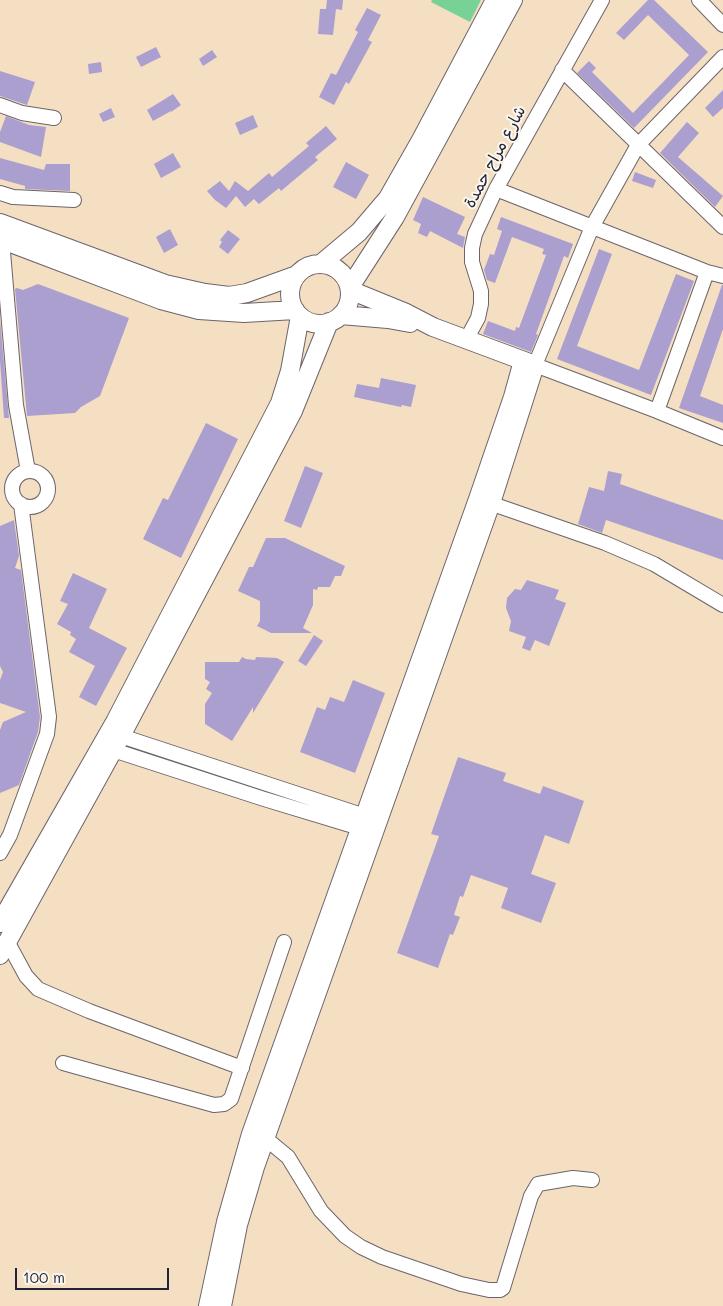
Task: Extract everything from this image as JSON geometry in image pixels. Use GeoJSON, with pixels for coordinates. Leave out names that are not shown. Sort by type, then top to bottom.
{"type":"FeatureCollection","features":[{"type":"Feature","properties":{"kind":"main road"},"geometry":{"type":"LineString","coordinates":[[322,263],[359,232],[388,198],[430,124],[494,0]]}},
{"type":"Feature","properties":{"kind":"main road"},"geometry":{"type":"LineString","coordinates":[[350,289],[395,217],[513,0]]}},
{"type":"Feature","properties":{"kind":"main road"},"geometry":{"type":"LineString","coordinates":[[1,234],[165,284],[205,293],[229,296],[248,293],[297,275]]}},
{"type":"Feature","properties":{"kind":"main road"},"geometry":{"type":"LineString","coordinates":[[1,234],[161,300],[199,310],[244,313],[298,313]]}},
{"type":"Feature","properties":{"kind":"main road"},"geometry":{"type":"LineString","coordinates":[[4,948],[117,743],[293,412],[335,319],[349,304],[350,289],[343,273],[337,268],[322,263],[312,264],[304,268],[297,275],[292,283],[290,292],[291,302],[298,313],[314,323],[335,319],[388,319],[433,328],[529,363],[510,404],[484,501],[433,646],[281,1070],[235,1185],[208,1306]]}},
{"type":"Feature","properties":{"kind":"main road"},"geometry":{"type":"LineString","coordinates":[[350,289],[404,312],[433,328]]}},
{"type":"Feature","properties":{"kind":"main road"},"geometry":{"type":"LineString","coordinates":[[0,923],[115,722],[280,403],[292,362],[298,313]]}},
{"type":"Feature","properties":{"kind":"main road"},"geometry":{"type":"LineString","coordinates":[[222,1306],[240,1218],[265,1138],[281,1070]]}},
{"type":"Feature","properties":{"kind":"street","name":"شارع مراح حمدة"},"geometry":{"type":"LineString","coordinates":[[466,340],[478,318],[481,304],[481,291],[472,262],[475,234],[496,189],[602,0]]}},
{"type":"Feature","properties":{"kind":"street"},"geometry":{"type":"LineString","coordinates":[[699,0],[723,25]]}},
{"type":"Feature","properties":{"kind":"street"},"geometry":{"type":"LineString","coordinates":[[723,57],[638,145],[592,227],[529,363],[723,438]]}},
{"type":"Feature","properties":{"kind":"street"},"geometry":{"type":"LineString","coordinates":[[562,70],[722,225]]}},
{"type":"Feature","properties":{"kind":"street"},"geometry":{"type":"LineString","coordinates":[[0,104],[22,113],[54,118]]}},
{"type":"Feature","properties":{"kind":"street"},"geometry":{"type":"LineString","coordinates":[[496,189],[707,272],[723,276]]}},
{"type":"Feature","properties":{"kind":"street"},"geometry":{"type":"LineString","coordinates":[[0,193],[13,197],[74,200]]}},
{"type":"Feature","properties":{"kind":"street"},"geometry":{"type":"LineString","coordinates":[[1,234],[16,405],[28,471]]}},
{"type":"Feature","properties":{"kind":"street"},"geometry":{"type":"LineString","coordinates":[[657,411],[707,272]]}},
{"type":"Feature","properties":{"kind":"street"},"geometry":{"type":"LineString","coordinates":[[28,471],[42,476],[48,490],[44,499],[31,506],[21,504],[6,488],[19,474],[28,471]]}},
{"type":"Feature","properties":{"kind":"street"},"geometry":{"type":"LineString","coordinates":[[484,501],[605,543],[654,564],[723,604]]}},
{"type":"Feature","properties":{"kind":"street"},"geometry":{"type":"LineString","coordinates":[[0,853],[5,832],[46,734],[48,717],[21,504]]}},
{"type":"Feature","properties":{"kind":"street"},"geometry":{"type":"LineString","coordinates":[[117,743],[269,785],[369,824]]}},
{"type":"Feature","properties":{"kind":"street"},"geometry":{"type":"LineString","coordinates":[[117,743],[264,799],[369,824]]}},
{"type":"Feature","properties":{"kind":"street"},"geometry":{"type":"LineString","coordinates":[[264,799],[269,785]]}},
{"type":"Feature","properties":{"kind":"street"},"geometry":{"type":"LineString","coordinates":[[63,1063],[214,1105],[224,1104],[231,1099],[284,942]]}},
{"type":"Feature","properties":{"kind":"street"},"geometry":{"type":"LineString","coordinates":[[4,948],[38,989],[89,1011],[242,1068]]}},
{"type":"Feature","properties":{"kind":"street"},"geometry":{"type":"LineString","coordinates":[[265,1138],[288,1157],[321,1211],[345,1236],[361,1247],[382,1257],[461,1284],[489,1290],[500,1290],[503,1288],[531,1196],[538,1184],[573,1178],[592,1180]]}},
{"type":"Feature","properties":{"kind":"green space"},"geometry":{"type":"Polygon","coordinates":[[[432,0],[481,0],[470,22],[431,2],[432,0]]]}},
{"type":"Feature","properties":{"kind":"building"},"geometry":{"type":"Polygon","coordinates":[[[327,0],[343,0],[342,10],[336,9],[333,35],[318,34],[320,9],[326,9],[327,0]]]}},
{"type":"Feature","properties":{"kind":"building"},"geometry":{"type":"Polygon","coordinates":[[[648,0],[654,0],[708,52],[634,128],[577,73],[589,61],[596,68],[592,72],[633,113],[689,55],[648,15],[624,40],[616,33],[648,0]]]}},
{"type":"Feature","properties":{"kind":"building"},"geometry":{"type":"Polygon","coordinates":[[[367,8],[381,15],[368,40],[372,42],[349,84],[346,82],[334,105],[319,97],[331,73],[336,75],[358,32],[355,30],[367,8]]]}},
{"type":"Feature","properties":{"kind":"building"},"geometry":{"type":"Polygon","coordinates":[[[156,47],[161,57],[141,67],[136,57],[156,47]]]}},
{"type":"Feature","properties":{"kind":"building"},"geometry":{"type":"Polygon","coordinates":[[[212,50],[217,57],[203,66],[199,59],[212,50]]]}},
{"type":"Feature","properties":{"kind":"building"},"geometry":{"type":"Polygon","coordinates":[[[101,62],[102,72],[89,74],[88,64],[101,62]]]}},
{"type":"Feature","properties":{"kind":"building"},"geometry":{"type":"Polygon","coordinates":[[[0,71],[35,82],[27,105],[0,96],[0,71]]]}},
{"type":"Feature","properties":{"kind":"building"},"geometry":{"type":"Polygon","coordinates":[[[723,90],[723,108],[713,117],[705,108],[723,90]]]}},
{"type":"Feature","properties":{"kind":"building"},"geometry":{"type":"Polygon","coordinates":[[[173,94],[181,105],[153,121],[147,110],[173,94]]]}},
{"type":"Feature","properties":{"kind":"building"},"geometry":{"type":"Polygon","coordinates":[[[111,108],[115,117],[103,122],[99,114],[111,108]]]}},
{"type":"Feature","properties":{"kind":"building"},"geometry":{"type":"Polygon","coordinates":[[[253,115],[258,127],[240,135],[235,123],[253,115]]]}},
{"type":"Feature","properties":{"kind":"building"},"geometry":{"type":"Polygon","coordinates":[[[6,116],[29,125],[46,127],[41,157],[0,142],[0,132],[6,116]]]}},
{"type":"Feature","properties":{"kind":"building"},"geometry":{"type":"Polygon","coordinates":[[[687,122],[699,133],[678,157],[723,196],[715,207],[660,153],[687,122]]]}},
{"type":"Feature","properties":{"kind":"building"},"geometry":{"type":"Polygon","coordinates":[[[326,126],[337,139],[315,157],[318,160],[281,191],[279,188],[259,204],[254,199],[245,207],[236,196],[226,208],[207,191],[220,181],[229,191],[235,181],[248,191],[269,173],[272,177],[309,146],[306,143],[326,126]]]}},
{"type":"Feature","properties":{"kind":"building"},"geometry":{"type":"Polygon","coordinates":[[[173,153],[181,167],[161,178],[154,164],[173,153]]]}},
{"type":"Feature","properties":{"kind":"building"},"geometry":{"type":"Polygon","coordinates":[[[0,158],[44,170],[46,164],[70,164],[70,191],[25,189],[25,186],[0,179],[0,158]]]}},
{"type":"Feature","properties":{"kind":"building"},"geometry":{"type":"Polygon","coordinates":[[[346,162],[369,175],[356,199],[333,187],[346,162]]]}},
{"type":"Feature","properties":{"kind":"building"},"geometry":{"type":"Polygon","coordinates":[[[635,172],[656,180],[653,188],[632,181],[635,172]]]}},
{"type":"Feature","properties":{"kind":"building"},"geometry":{"type":"Polygon","coordinates":[[[423,197],[465,217],[457,234],[465,237],[463,248],[430,231],[427,237],[418,233],[421,224],[413,220],[423,197]]]}},
{"type":"Feature","properties":{"kind":"building"},"geometry":{"type":"Polygon","coordinates":[[[501,217],[573,244],[568,258],[564,256],[531,352],[483,334],[488,321],[515,331],[516,327],[519,328],[546,255],[542,254],[544,249],[512,237],[495,283],[487,280],[484,270],[490,254],[494,255],[502,231],[497,229],[501,217]]]}},
{"type":"Feature","properties":{"kind":"building"},"geometry":{"type":"Polygon","coordinates":[[[170,229],[178,245],[164,253],[156,237],[170,229]]]}},
{"type":"Feature","properties":{"kind":"building"},"geometry":{"type":"Polygon","coordinates":[[[228,230],[240,239],[228,254],[219,247],[222,242],[220,240],[228,230]]]}},
{"type":"Feature","properties":{"kind":"building"},"geometry":{"type":"Polygon","coordinates":[[[599,249],[612,254],[577,346],[639,370],[676,274],[694,281],[651,395],[557,359],[599,249]]]}},
{"type":"Feature","properties":{"kind":"building"},"geometry":{"type":"Polygon","coordinates":[[[38,284],[129,318],[100,396],[81,407],[75,413],[27,416],[15,289],[23,290],[38,284]]]}},
{"type":"Feature","properties":{"kind":"building"},"geometry":{"type":"Polygon","coordinates":[[[722,285],[723,329],[700,396],[723,405],[723,423],[679,408],[722,285]]]}},
{"type":"Feature","properties":{"kind":"building"},"geometry":{"type":"Polygon","coordinates":[[[0,320],[9,418],[4,418],[0,361],[0,320]]]}},
{"type":"Feature","properties":{"kind":"building"},"geometry":{"type":"Polygon","coordinates":[[[381,378],[416,385],[411,407],[402,405],[401,407],[354,397],[357,384],[379,388],[381,378]]]}},
{"type":"Feature","properties":{"kind":"building"},"geometry":{"type":"Polygon","coordinates":[[[206,423],[238,439],[181,558],[143,539],[163,498],[168,500],[206,423]]]}},
{"type":"Feature","properties":{"kind":"building"},"geometry":{"type":"Polygon","coordinates":[[[305,466],[323,473],[301,528],[284,521],[305,466]]]}},
{"type":"Feature","properties":{"kind":"building"},"geometry":{"type":"Polygon","coordinates":[[[608,471],[622,474],[620,484],[723,520],[723,560],[606,520],[602,533],[578,524],[589,487],[604,491],[608,471]]]}},
{"type":"Feature","properties":{"kind":"building"},"geometry":{"type":"Polygon","coordinates":[[[14,520],[19,556],[15,568],[21,570],[40,717],[38,732],[19,785],[0,793],[0,730],[3,722],[26,712],[0,703],[0,680],[3,672],[0,666],[0,526],[14,520]]]}},
{"type":"Feature","properties":{"kind":"building"},"geometry":{"type":"Polygon","coordinates":[[[266,538],[285,538],[345,566],[341,576],[335,576],[330,587],[313,589],[313,605],[303,628],[312,633],[271,633],[257,626],[260,621],[260,601],[238,591],[249,567],[253,567],[266,538]]]}},
{"type":"Feature","properties":{"kind":"building"},"geometry":{"type":"Polygon","coordinates":[[[73,573],[107,589],[89,628],[127,648],[96,706],[79,697],[95,666],[69,652],[76,639],[70,635],[71,632],[57,624],[68,604],[60,601],[73,573]]]}},
{"type":"Feature","properties":{"kind":"building"},"geometry":{"type":"Polygon","coordinates":[[[527,580],[559,590],[555,599],[566,603],[549,646],[535,640],[530,651],[522,648],[526,637],[509,631],[511,621],[506,608],[507,598],[515,589],[521,590],[527,580]]]}},
{"type":"Feature","properties":{"kind":"building"},"geometry":{"type":"Polygon","coordinates":[[[314,635],[323,641],[306,666],[298,661],[314,635]]]}},
{"type":"Feature","properties":{"kind":"building"},"geometry":{"type":"Polygon","coordinates":[[[242,657],[255,660],[256,657],[277,658],[284,662],[253,713],[253,707],[232,741],[205,724],[205,704],[212,693],[206,689],[210,682],[205,679],[205,662],[239,662],[242,657]]]}},
{"type":"Feature","properties":{"kind":"building"},"geometry":{"type":"Polygon","coordinates":[[[353,680],[385,693],[355,773],[300,752],[317,707],[325,710],[330,697],[344,702],[353,680]]]}},
{"type":"Feature","properties":{"kind":"building"},"geometry":{"type":"Polygon","coordinates":[[[458,757],[506,773],[503,781],[540,794],[543,786],[584,801],[569,844],[545,835],[531,874],[556,883],[541,923],[501,908],[508,888],[471,875],[463,897],[460,896],[454,915],[460,917],[453,935],[450,934],[438,968],[397,953],[439,836],[431,834],[458,757]]]}}]}
